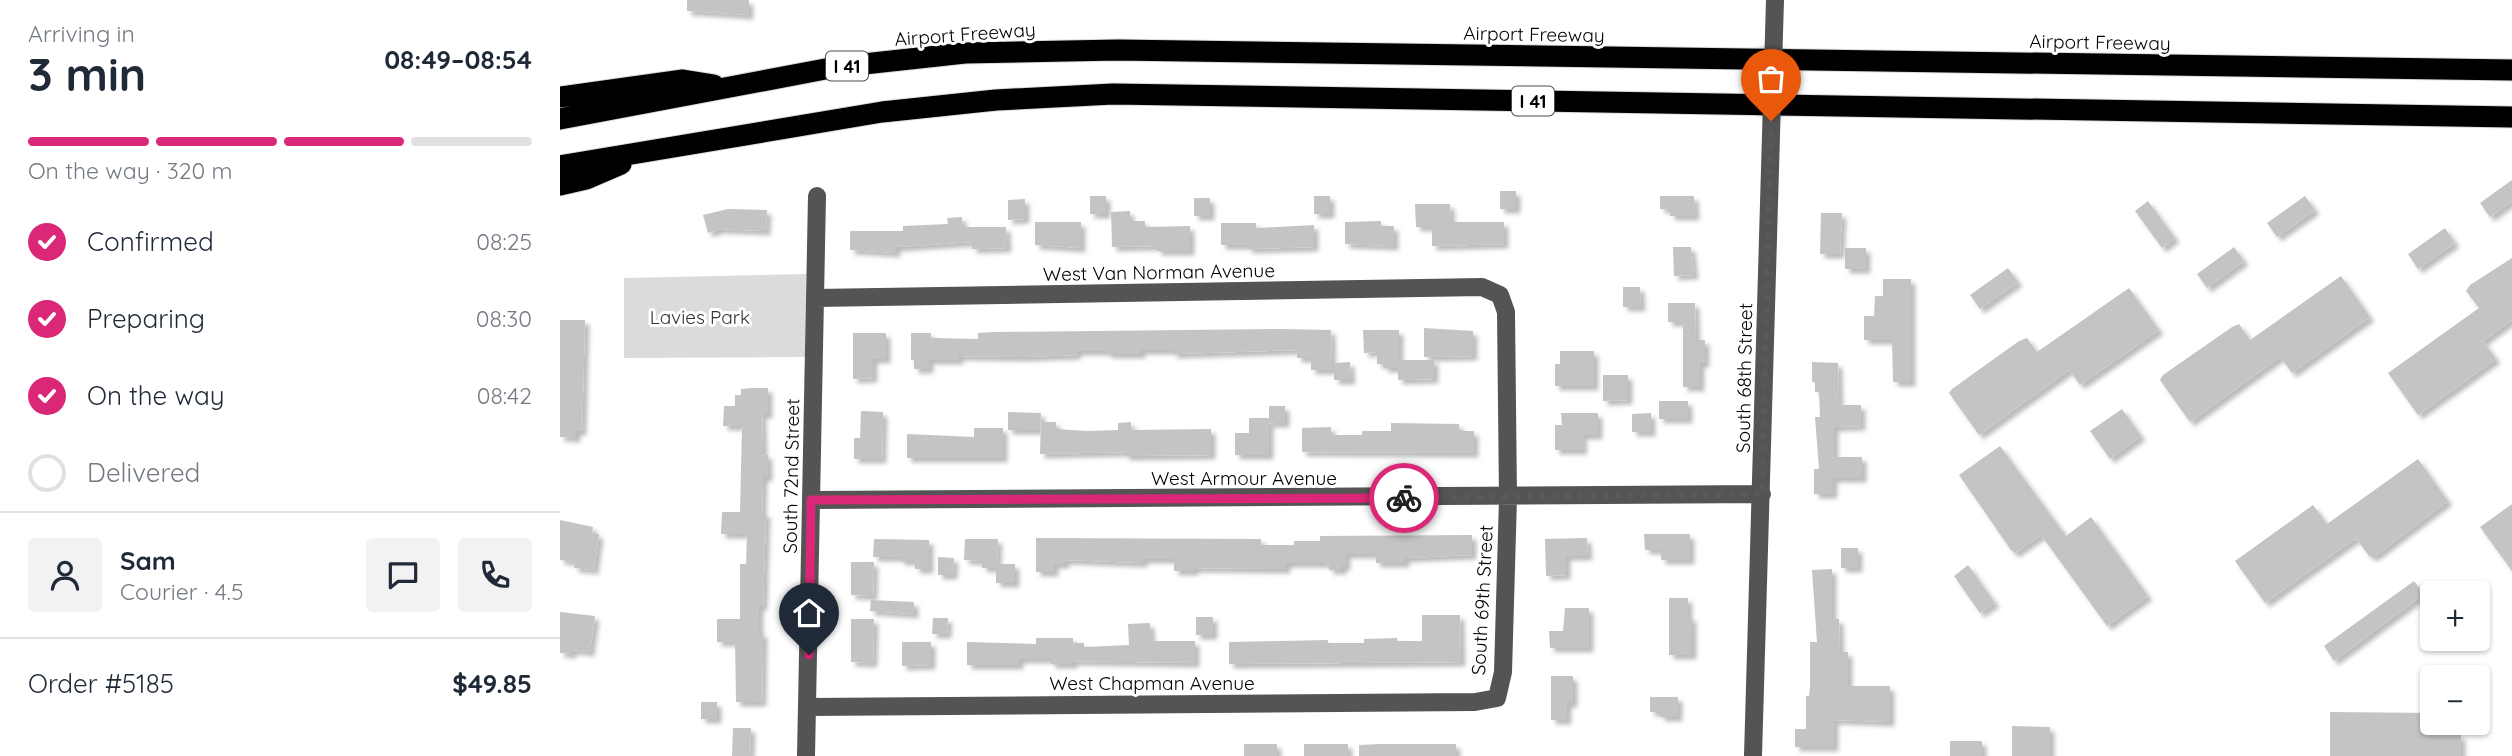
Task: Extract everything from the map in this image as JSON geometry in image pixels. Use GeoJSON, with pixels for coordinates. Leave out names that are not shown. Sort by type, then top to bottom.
{"type":"FeatureCollection","features":[{"type":"Feature","properties":{"kind":"highway","name":"Airport Freeway"},"geometry":{"type":"LineString","coordinates":[[560,120],[836,67],[965,53],[1118,50],[2512,70]]}},
{"type":"Feature","properties":{"kind":"highway"},"geometry":{"type":"LineString","coordinates":[[560,97],[683,80],[730,88]]}},
{"type":"Feature","properties":{"kind":"highway","name":"I 41"},"geometry":{"type":"LineString","coordinates":[[560,166],[883,112],[996,100],[1113,94],[2512,117]]}},
{"type":"Feature","properties":{"kind":"highway"},"geometry":{"type":"LineString","coordinates":[[560,185],[586,178],[662,148]]}},
{"type":"Feature","properties":{"kind":"street","name":"South 68th Street"},"geometry":{"type":"LineString","coordinates":[[1753,756],[1775,0]]}},
{"type":"Feature","properties":{"kind":"street","name":"South 72nd Street"},"geometry":{"type":"LineString","coordinates":[[806,756],[817,196]]}},
{"type":"Feature","properties":{"kind":"street","name":"West Van Norman Avenue"},"geometry":{"type":"LineString","coordinates":[[816,299],[1482,287],[1500,295]]}},
{"type":"Feature","properties":{"kind":"street","name":"South 69th Street"},"geometry":{"type":"LineString","coordinates":[[1497,698],[1503,672],[1507,498],[1506,312],[1500,295]]}},
{"type":"Feature","properties":{"kind":"street","name":"West Armour Avenue"},"geometry":{"type":"LineString","coordinates":[[811,500],[1507,498],[1762,494]]}},
{"type":"Feature","properties":{"kind":"street","name":"West Chapman Avenue"},"geometry":{"type":"LineString","coordinates":[[808,707],[1475,702],[1497,698]]}},
{"type":"Feature","properties":{"kind":"green space","name":"Lavies Park"},"geometry":{"type":"Polygon","coordinates":[[[806,274],[805,357],[624,358],[624,278],[806,274]]]}},
{"type":"Feature","properties":{"kind":"building"},"geometry":{"type":"Polygon","coordinates":[[[687,0],[749,0],[749,15],[687,11],[687,0]]]}},
{"type":"Feature","properties":{"kind":"building"},"geometry":{"type":"Polygon","coordinates":[[[2512,180],[2512,201],[2490,217],[2480,203],[2512,180]]]}},
{"type":"Feature","properties":{"kind":"building"},"geometry":{"type":"Polygon","coordinates":[[[1500,191],[1516,191],[1516,209],[1500,209],[1500,191]]]}},
{"type":"Feature","properties":{"kind":"building"},"geometry":{"type":"Polygon","coordinates":[[[1090,196],[1106,196],[1106,214],[1090,214],[1090,196]]]}},
{"type":"Feature","properties":{"kind":"building"},"geometry":{"type":"Polygon","coordinates":[[[1314,196],[1330,196],[1330,214],[1314,214],[1314,196]]]}},
{"type":"Feature","properties":{"kind":"building"},"geometry":{"type":"Polygon","coordinates":[[[1660,196],[1694,196],[1695,216],[1670,216],[1670,209],[1660,209],[1660,196]]]}},
{"type":"Feature","properties":{"kind":"building"},"geometry":{"type":"Polygon","coordinates":[[[2305,196],[2315,210],[2277,237],[2267,223],[2305,196]]]}},
{"type":"Feature","properties":{"kind":"building"},"geometry":{"type":"Polygon","coordinates":[[[1194,198],[1210,198],[1210,216],[1194,216],[1194,198]]]}},
{"type":"Feature","properties":{"kind":"building"},"geometry":{"type":"Polygon","coordinates":[[[1025,199],[1025,219],[1008,220],[1008,200],[1025,199]]]}},
{"type":"Feature","properties":{"kind":"building"},"geometry":{"type":"Polygon","coordinates":[[[2148,201],[2175,238],[2162,248],[2135,211],[2148,201]]]}},
{"type":"Feature","properties":{"kind":"building"},"geometry":{"type":"Polygon","coordinates":[[[1415,204],[1450,204],[1451,222],[1504,222],[1504,244],[1432,246],[1432,227],[1416,227],[1415,204]]]}},
{"type":"Feature","properties":{"kind":"building"},"geometry":{"type":"Polygon","coordinates":[[[728,209],[767,210],[766,231],[720,229],[708,233],[703,215],[728,209]]]}},
{"type":"Feature","properties":{"kind":"building"},"geometry":{"type":"Polygon","coordinates":[[[1130,211],[1130,221],[1145,221],[1145,227],[1190,226],[1190,251],[1157,251],[1157,246],[1112,247],[1111,212],[1130,211]]]}},
{"type":"Feature","properties":{"kind":"building"},"geometry":{"type":"Polygon","coordinates":[[[1821,213],[1842,213],[1840,254],[1820,254],[1821,213]]]}},
{"type":"Feature","properties":{"kind":"building"},"geometry":{"type":"Polygon","coordinates":[[[962,217],[963,227],[1006,227],[1007,248],[972,249],[972,242],[896,247],[896,253],[850,250],[850,231],[903,231],[903,226],[948,224],[947,218],[962,217]]]}},
{"type":"Feature","properties":{"kind":"building"},"geometry":{"type":"Polygon","coordinates":[[[1381,221],[1381,226],[1394,226],[1394,246],[1345,244],[1345,222],[1381,221]]]}},
{"type":"Feature","properties":{"kind":"building"},"geometry":{"type":"Polygon","coordinates":[[[1035,222],[1081,222],[1081,248],[1035,245],[1035,222]]]}},
{"type":"Feature","properties":{"kind":"building"},"geometry":{"type":"Polygon","coordinates":[[[1221,223],[1256,223],[1256,228],[1314,225],[1314,247],[1248,249],[1248,245],[1221,245],[1221,223]]]}},
{"type":"Feature","properties":{"kind":"building"},"geometry":{"type":"Polygon","coordinates":[[[2445,228],[2455,243],[2418,269],[2408,254],[2445,228]]]}},
{"type":"Feature","properties":{"kind":"building"},"geometry":{"type":"Polygon","coordinates":[[[1673,247],[1691,247],[1694,275],[1674,276],[1673,247]]]}},
{"type":"Feature","properties":{"kind":"building"},"geometry":{"type":"Polygon","coordinates":[[[2234,247],[2244,261],[2207,288],[2197,274],[2234,247]]]}},
{"type":"Feature","properties":{"kind":"building"},"geometry":{"type":"Polygon","coordinates":[[[1845,248],[1866,248],[1866,269],[1845,269],[1845,248]]]}},
{"type":"Feature","properties":{"kind":"building"},"geometry":{"type":"Polygon","coordinates":[[[2512,258],[2512,320],[2483,341],[2496,359],[2418,415],[2388,373],[2479,308],[2466,291],[2470,285],[2512,258]]]}},
{"type":"Feature","properties":{"kind":"building"},"geometry":{"type":"Polygon","coordinates":[[[2008,268],[2018,282],[1980,309],[1970,295],[2008,268]]]}},
{"type":"Feature","properties":{"kind":"building"},"geometry":{"type":"Polygon","coordinates":[[[2341,276],[2370,317],[2292,373],[2280,357],[2190,422],[2160,380],[2163,375],[2239,324],[2250,340],[2341,276]]]}},
{"type":"Feature","properties":{"kind":"building"},"geometry":{"type":"Polygon","coordinates":[[[1883,279],[1911,279],[1911,382],[1893,382],[1892,340],[1864,340],[1864,316],[1874,316],[1875,296],[1883,296],[1883,279]]]}},
{"type":"Feature","properties":{"kind":"building"},"geometry":{"type":"Polygon","coordinates":[[[1623,287],[1640,287],[1641,307],[1623,307],[1623,287]]]}},
{"type":"Feature","properties":{"kind":"building"},"geometry":{"type":"Polygon","coordinates":[[[2129,288],[2159,330],[2080,385],[2069,370],[1979,435],[1949,393],[1952,389],[2019,341],[2027,338],[2037,352],[2129,288]]]}},
{"type":"Feature","properties":{"kind":"building"},"geometry":{"type":"Polygon","coordinates":[[[1668,303],[1695,303],[1696,340],[1705,340],[1705,363],[1700,363],[1700,387],[1683,387],[1683,322],[1668,322],[1668,303]]]}},
{"type":"Feature","properties":{"kind":"building"},"geometry":{"type":"Polygon","coordinates":[[[560,320],[585,320],[582,431],[576,431],[576,438],[560,437],[560,320]]]}},
{"type":"Feature","properties":{"kind":"building"},"geometry":{"type":"Polygon","coordinates":[[[1424,328],[1473,331],[1473,356],[1424,357],[1424,328]]]}},
{"type":"Feature","properties":{"kind":"building"},"geometry":{"type":"Polygon","coordinates":[[[1331,330],[1332,370],[1311,370],[1311,358],[1297,358],[1297,350],[1173,354],[1173,350],[1141,350],[1141,354],[1077,351],[1076,355],[959,356],[959,360],[929,360],[929,369],[914,369],[914,360],[911,360],[911,333],[931,333],[931,338],[978,339],[978,333],[993,332],[1331,330]]]}},
{"type":"Feature","properties":{"kind":"building"},"geometry":{"type":"Polygon","coordinates":[[[1363,330],[1399,330],[1399,360],[1434,360],[1434,379],[1398,380],[1398,368],[1384,368],[1384,364],[1377,364],[1377,352],[1364,353],[1363,330]]]}},
{"type":"Feature","properties":{"kind":"building"},"geometry":{"type":"Polygon","coordinates":[[[853,333],[886,333],[886,359],[873,359],[873,378],[853,379],[853,333]]]}},
{"type":"Feature","properties":{"kind":"building"},"geometry":{"type":"Polygon","coordinates":[[[1560,351],[1594,351],[1594,386],[1555,386],[1555,364],[1560,364],[1560,351]]]}},
{"type":"Feature","properties":{"kind":"building"},"geometry":{"type":"Polygon","coordinates":[[[1350,362],[1351,380],[1334,380],[1334,363],[1350,362]]]}},
{"type":"Feature","properties":{"kind":"building"},"geometry":{"type":"Polygon","coordinates":[[[1812,362],[1838,363],[1839,405],[1861,405],[1861,426],[1834,427],[1834,457],[1862,457],[1862,478],[1833,478],[1833,494],[1814,494],[1814,469],[1819,469],[1815,417],[1820,417],[1819,392],[1815,392],[1815,382],[1812,382],[1812,362]]]}},
{"type":"Feature","properties":{"kind":"building"},"geometry":{"type":"Polygon","coordinates":[[[1603,375],[1628,375],[1628,400],[1603,401],[1603,375]]]}},
{"type":"Feature","properties":{"kind":"building"},"geometry":{"type":"Polygon","coordinates":[[[768,388],[768,414],[762,414],[763,454],[768,455],[768,477],[763,477],[762,513],[766,513],[763,606],[759,606],[759,633],[763,633],[762,702],[736,702],[735,642],[717,642],[717,619],[740,619],[740,564],[746,564],[747,534],[721,534],[722,512],[740,512],[742,426],[723,426],[724,406],[735,406],[735,395],[741,395],[741,389],[768,388]]]}},
{"type":"Feature","properties":{"kind":"building"},"geometry":{"type":"Polygon","coordinates":[[[1659,401],[1688,401],[1688,419],[1659,419],[1659,401]]]}},
{"type":"Feature","properties":{"kind":"building"},"geometry":{"type":"Polygon","coordinates":[[[1269,406],[1285,406],[1285,423],[1269,423],[1269,406]]]}},
{"type":"Feature","properties":{"kind":"building"},"geometry":{"type":"Polygon","coordinates":[[[2122,409],[2141,436],[2110,459],[2090,431],[2122,409]]]}},
{"type":"Feature","properties":{"kind":"building"},"geometry":{"type":"Polygon","coordinates":[[[861,411],[883,412],[882,459],[854,459],[854,438],[860,438],[861,411]]]}},
{"type":"Feature","properties":{"kind":"building"},"geometry":{"type":"Polygon","coordinates":[[[1008,412],[1041,413],[1040,430],[1008,430],[1008,412]]]}},
{"type":"Feature","properties":{"kind":"building"},"geometry":{"type":"Polygon","coordinates":[[[1561,413],[1598,413],[1598,435],[1582,435],[1583,450],[1555,450],[1555,425],[1562,425],[1561,413]]]}},
{"type":"Feature","properties":{"kind":"building"},"geometry":{"type":"Polygon","coordinates":[[[1651,413],[1651,432],[1632,432],[1632,414],[1651,413]]]}},
{"type":"Feature","properties":{"kind":"building"},"geometry":{"type":"Polygon","coordinates":[[[1249,418],[1269,418],[1269,455],[1235,455],[1235,433],[1249,433],[1249,418]]]}},
{"type":"Feature","properties":{"kind":"building"},"geometry":{"type":"Polygon","coordinates":[[[1041,422],[1056,422],[1056,429],[1087,431],[1118,430],[1118,423],[1131,422],[1131,430],[1211,429],[1211,455],[1125,456],[1125,452],[1040,454],[1041,422]]]}},
{"type":"Feature","properties":{"kind":"building"},"geometry":{"type":"Polygon","coordinates":[[[1391,423],[1459,424],[1459,431],[1474,431],[1474,453],[1302,452],[1302,428],[1331,427],[1331,435],[1362,435],[1362,431],[1391,431],[1391,423]]]}},
{"type":"Feature","properties":{"kind":"building"},"geometry":{"type":"Polygon","coordinates":[[[974,428],[1003,428],[1003,458],[907,458],[907,434],[974,437],[974,428]]]}},
{"type":"Feature","properties":{"kind":"building"},"geometry":{"type":"Polygon","coordinates":[[[2000,446],[2066,536],[2091,517],[2148,596],[2107,626],[2041,535],[2015,553],[2011,550],[1959,475],[2000,446]]]}},
{"type":"Feature","properties":{"kind":"building"},"geometry":{"type":"Polygon","coordinates":[[[2418,459],[2448,501],[2375,556],[2369,556],[2356,538],[2265,603],[2235,561],[2313,505],[2327,524],[2418,459]]]}},
{"type":"Feature","properties":{"kind":"building"},"geometry":{"type":"Polygon","coordinates":[[[2512,504],[2512,571],[2480,527],[2512,504]]]}},
{"type":"Feature","properties":{"kind":"building"},"geometry":{"type":"Polygon","coordinates":[[[560,520],[593,527],[592,533],[599,534],[594,570],[574,568],[575,562],[560,560],[560,520]]]}},
{"type":"Feature","properties":{"kind":"building"},"geometry":{"type":"Polygon","coordinates":[[[1644,534],[1690,534],[1690,560],[1661,560],[1661,550],[1645,550],[1644,534]]]}},
{"type":"Feature","properties":{"kind":"building"},"geometry":{"type":"Polygon","coordinates":[[[1472,535],[1472,555],[1405,558],[1405,563],[1376,563],[1375,554],[1346,554],[1346,566],[1342,566],[1342,570],[1329,570],[1329,565],[1324,563],[1286,563],[1286,569],[1194,568],[1194,571],[1174,571],[1174,559],[1143,559],[1143,563],[1065,560],[1065,564],[1054,564],[1054,572],[1036,572],[1036,538],[1261,539],[1261,545],[1294,545],[1294,541],[1320,541],[1320,536],[1472,535]]]}},
{"type":"Feature","properties":{"kind":"building"},"geometry":{"type":"Polygon","coordinates":[[[1587,538],[1588,556],[1566,556],[1566,575],[1546,576],[1545,539],[1587,538]]]}},
{"type":"Feature","properties":{"kind":"building"},"geometry":{"type":"Polygon","coordinates":[[[874,539],[929,540],[929,569],[915,569],[915,561],[900,561],[900,557],[873,557],[874,539]]]}},
{"type":"Feature","properties":{"kind":"building"},"geometry":{"type":"Polygon","coordinates":[[[965,539],[998,539],[997,564],[1015,564],[1015,583],[996,583],[996,568],[982,568],[982,561],[964,560],[965,539]]]}},
{"type":"Feature","properties":{"kind":"building"},"geometry":{"type":"Polygon","coordinates":[[[1841,548],[1858,548],[1858,568],[1841,568],[1841,548]]]}},
{"type":"Feature","properties":{"kind":"building"},"geometry":{"type":"Polygon","coordinates":[[[938,557],[954,558],[953,575],[938,575],[938,557]]]}},
{"type":"Feature","properties":{"kind":"building"},"geometry":{"type":"Polygon","coordinates":[[[851,562],[874,562],[873,596],[851,595],[851,562]]]}},
{"type":"Feature","properties":{"kind":"building"},"geometry":{"type":"Polygon","coordinates":[[[1968,565],[1995,603],[1980,613],[1954,576],[1968,565]]]}},
{"type":"Feature","properties":{"kind":"building"},"geometry":{"type":"Polygon","coordinates":[[[1832,569],[1832,619],[1839,619],[1840,652],[1848,652],[1848,686],[1890,686],[1890,722],[1834,720],[1834,747],[1795,747],[1795,729],[1806,729],[1810,642],[1817,642],[1812,570],[1832,569]]]}},
{"type":"Feature","properties":{"kind":"building"},"geometry":{"type":"Polygon","coordinates":[[[2414,581],[2420,589],[2420,597],[2334,661],[2324,646],[2414,581]]]}},
{"type":"Feature","properties":{"kind":"building"},"geometry":{"type":"Polygon","coordinates":[[[1669,598],[1688,598],[1688,617],[1692,617],[1692,655],[1669,655],[1669,598]]]}},
{"type":"Feature","properties":{"kind":"building"},"geometry":{"type":"Polygon","coordinates":[[[871,600],[914,602],[914,614],[870,611],[871,600]]]}},
{"type":"Feature","properties":{"kind":"building"},"geometry":{"type":"Polygon","coordinates":[[[1565,608],[1589,608],[1589,648],[1550,648],[1549,631],[1563,631],[1565,608]]]}},
{"type":"Feature","properties":{"kind":"building"},"geometry":{"type":"Polygon","coordinates":[[[560,612],[595,616],[590,652],[572,650],[572,654],[560,653],[560,612]]]}},
{"type":"Feature","properties":{"kind":"building"},"geometry":{"type":"Polygon","coordinates":[[[1422,615],[1460,615],[1461,662],[1229,664],[1229,642],[1328,640],[1328,643],[1364,643],[1364,639],[1397,638],[1397,641],[1422,641],[1422,615]]]}},
{"type":"Feature","properties":{"kind":"building"},"geometry":{"type":"Polygon","coordinates":[[[1196,617],[1213,617],[1213,635],[1196,635],[1196,617]]]}},
{"type":"Feature","properties":{"kind":"building"},"geometry":{"type":"Polygon","coordinates":[[[933,618],[948,618],[947,634],[932,634],[933,618]]]}},
{"type":"Feature","properties":{"kind":"building"},"geometry":{"type":"Polygon","coordinates":[[[851,619],[874,619],[873,663],[851,662],[851,619]]]}},
{"type":"Feature","properties":{"kind":"building"},"geometry":{"type":"Polygon","coordinates":[[[1150,623],[1151,641],[1195,641],[1195,663],[1073,661],[1073,664],[1051,664],[1051,659],[1019,659],[1019,665],[967,665],[967,642],[1036,644],[1036,638],[1073,638],[1073,643],[1084,643],[1084,647],[1129,645],[1128,624],[1150,623]]]}},
{"type":"Feature","properties":{"kind":"building"},"geometry":{"type":"Polygon","coordinates":[[[902,642],[931,642],[931,665],[902,666],[902,642]]]}},
{"type":"Feature","properties":{"kind":"building"},"geometry":{"type":"Polygon","coordinates":[[[1551,676],[1573,676],[1573,703],[1567,703],[1567,720],[1551,720],[1551,676]]]}},
{"type":"Feature","properties":{"kind":"building"},"geometry":{"type":"Polygon","coordinates":[[[1650,697],[1678,697],[1678,717],[1660,717],[1660,712],[1650,712],[1650,697]]]}},
{"type":"Feature","properties":{"kind":"building"},"geometry":{"type":"Polygon","coordinates":[[[701,702],[717,702],[717,719],[701,719],[701,702]]]}},
{"type":"Feature","properties":{"kind":"building"},"geometry":{"type":"Polygon","coordinates":[[[2330,712],[2420,713],[2420,735],[2461,735],[2461,756],[2330,756],[2330,712]]]}},
{"type":"Feature","properties":{"kind":"building"},"geometry":{"type":"Polygon","coordinates":[[[2012,726],[2050,727],[2050,756],[2012,756],[2012,726]]]}},
{"type":"Feature","properties":{"kind":"building"},"geometry":{"type":"Polygon","coordinates":[[[733,728],[751,728],[750,756],[732,756],[733,728]]]}},
{"type":"Feature","properties":{"kind":"building"},"geometry":{"type":"Polygon","coordinates":[[[1950,741],[1982,741],[1982,756],[1950,756],[1950,741]]]}},
{"type":"Feature","properties":{"kind":"building"},"geometry":{"type":"Polygon","coordinates":[[[1244,744],[1277,744],[1277,756],[1244,756],[1244,744]]]}},
{"type":"Feature","properties":{"kind":"building"},"geometry":{"type":"Polygon","coordinates":[[[1304,744],[1348,744],[1348,756],[1304,756],[1304,744]]]}},
{"type":"Feature","properties":{"kind":"building"},"geometry":{"type":"Polygon","coordinates":[[[1456,744],[1456,756],[1359,756],[1359,745],[1456,744]]]}},
{"type":"Feature","properties":{"kind":"way so far"},"geometry":{"type":"LineString","coordinates":[[1404,498],[1762,494],[1771,121]]}},
{"type":"Feature","properties":{"kind":"route"},"geometry":{"type":"LineString","coordinates":[[809,655],[811,500],[1404,498]]}}]}
